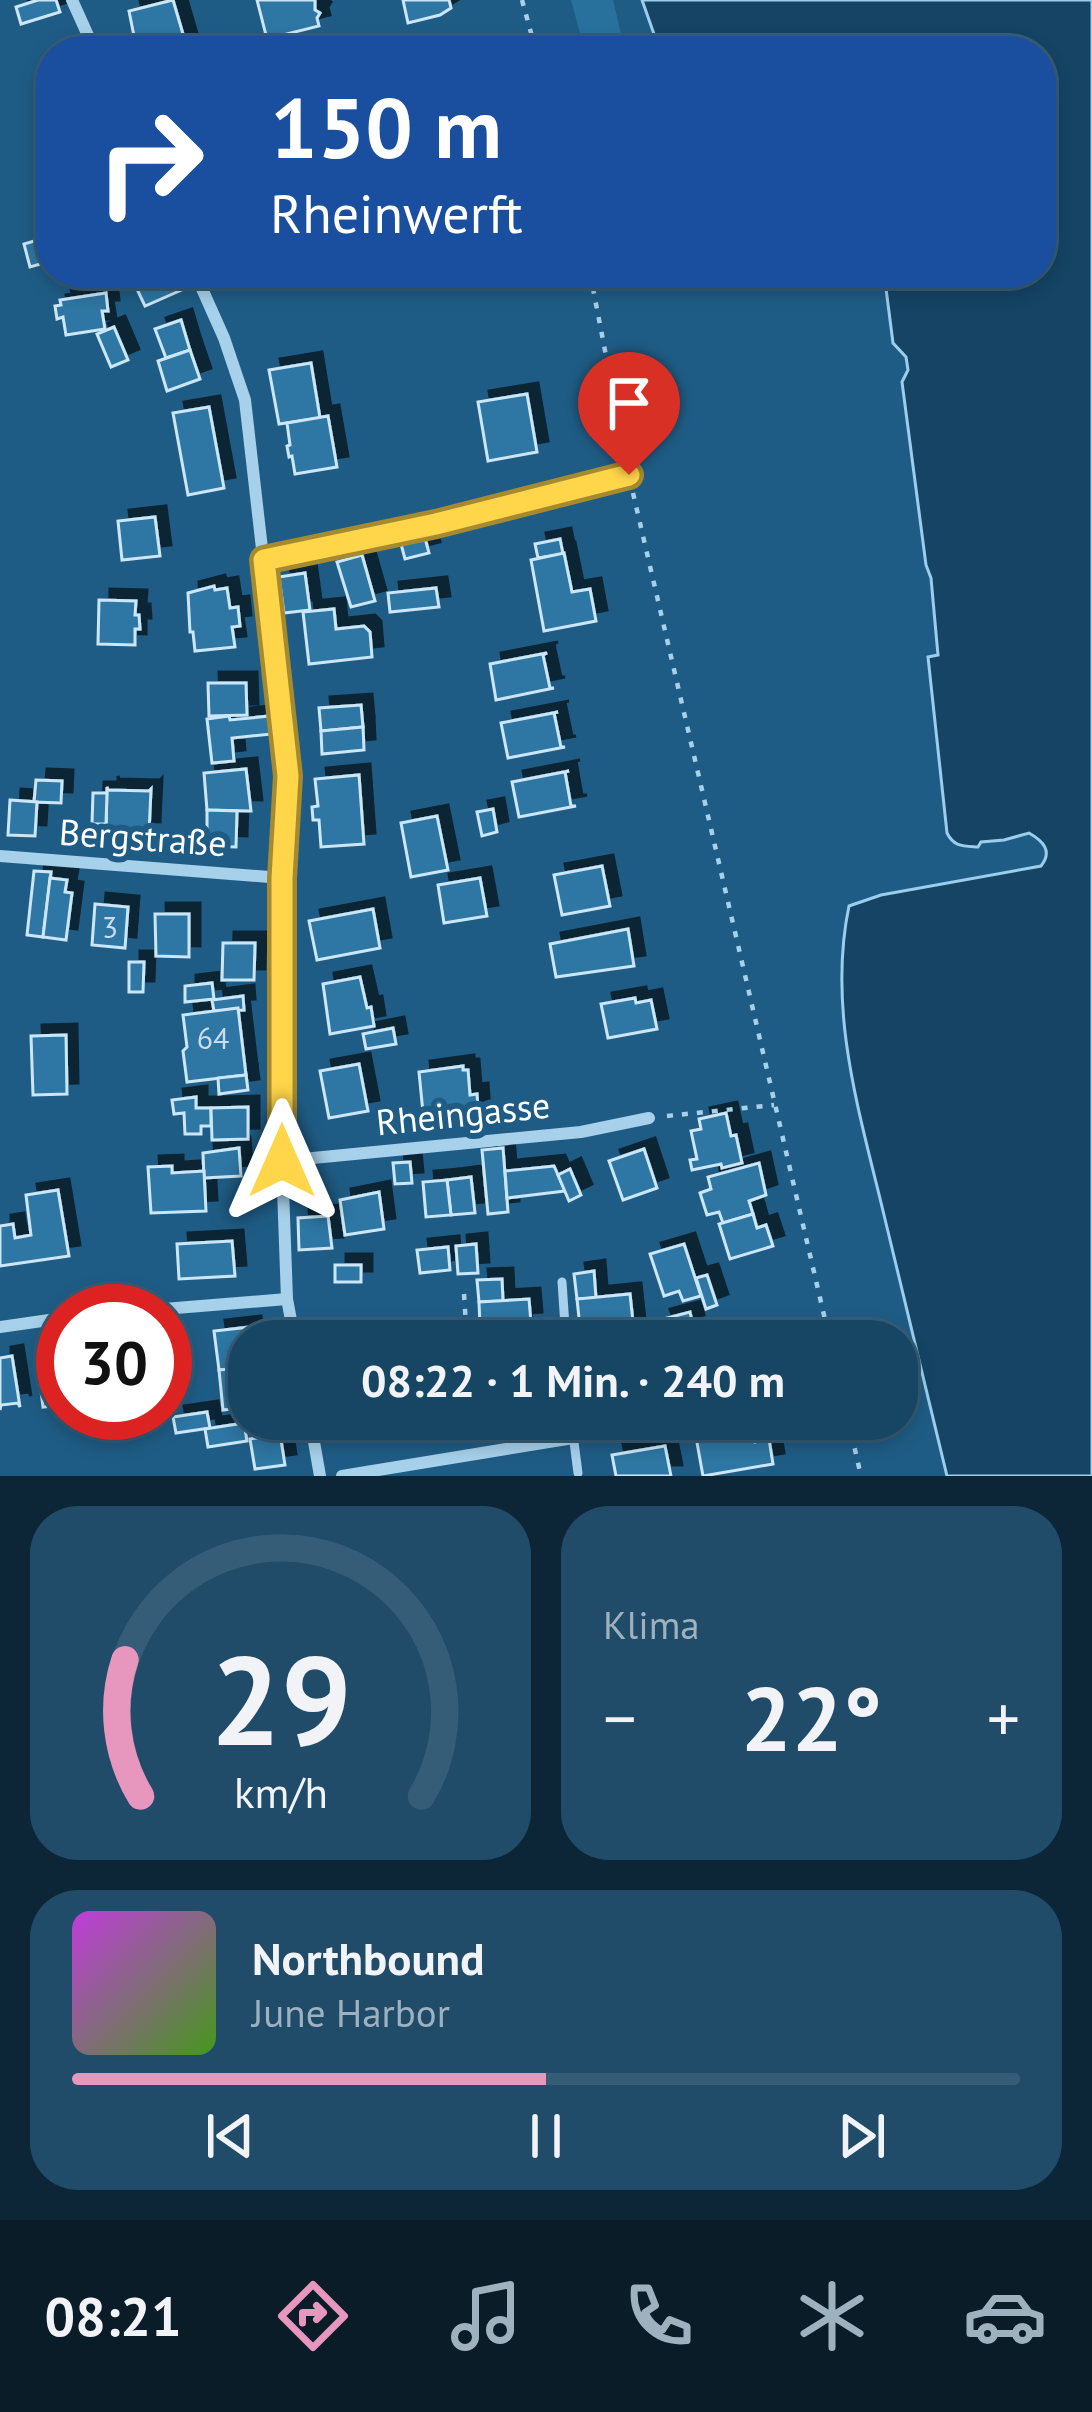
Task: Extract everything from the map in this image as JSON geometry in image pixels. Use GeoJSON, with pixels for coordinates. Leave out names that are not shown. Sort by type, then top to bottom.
{"type":"FeatureCollection","features":[{"type":"Feature","properties":{"kind":"street"},"geometry":{"type":"LineString","coordinates":[[72,0],[88,36]]}},
{"type":"Feature","properties":{"kind":"street"},"geometry":{"type":"LineString","coordinates":[[201,288],[245,400],[288,776],[282,878],[282,1161],[291,1320]]}},
{"type":"Feature","properties":{"kind":"street"},"geometry":{"type":"LineString","coordinates":[[264,560],[436,524],[629,475]]}},
{"type":"Feature","properties":{"kind":"street","name":"Bergstraße"},"geometry":{"type":"LineString","coordinates":[[0,856],[282,878]]}},
{"type":"Feature","properties":{"kind":"street","name":"Rheingasse"},"geometry":{"type":"LineString","coordinates":[[282,1161],[581,1132],[649,1118]]}},
{"type":"Feature","properties":{"kind":"street"},"geometry":{"type":"LineString","coordinates":[[192,1307],[287,1299]]}},
{"type":"Feature","properties":{"kind":"street"},"geometry":{"type":"LineString","coordinates":[[0,1328],[36,1322]]}},
{"type":"Feature","properties":{"kind":"street"},"geometry":{"type":"LineString","coordinates":[[314,1440],[320,1476]]}},
{"type":"Feature","properties":{"kind":"street"},"geometry":{"type":"LineString","coordinates":[[342,1476],[560,1440]]}},
{"type":"Feature","properties":{"kind":"lane"},"geometry":{"type":"LineString","coordinates":[[562,1282],[565,1320]]}},
{"type":"Feature","properties":{"kind":"lane"},"geometry":{"type":"LineString","coordinates":[[572,1440],[578,1473]]}},
{"type":"Feature","properties":{"kind":"path"},"geometry":{"type":"LineString","coordinates":[[522,0],[532,36]]}},
{"type":"Feature","properties":{"kind":"path"},"geometry":{"type":"LineString","coordinates":[[593,288],[629,475],[825,1320]]}},
{"type":"Feature","properties":{"kind":"path"},"geometry":{"type":"LineString","coordinates":[[649,1118],[774,1105]]}},
{"type":"Feature","properties":{"kind":"path"},"geometry":{"type":"LineString","coordinates":[[464,1294],[466,1320]]}},
{"type":"Feature","properties":{"kind":"path"},"geometry":{"type":"LineString","coordinates":[[853,1440],[861,1476]]}},
{"type":"Feature","properties":{"kind":"shaded area"},"geometry":{"type":"Polygon","coordinates":[[[571,0],[613,0],[621,36],[581,36],[571,0]]]}},
{"type":"Feature","properties":{"kind":"shaded area"},"geometry":{"type":"Polygon","coordinates":[[[642,0],[1092,0],[1092,1476],[947,1476],[918,1355],[918,1320],[910,1320],[849,1062],[842,984],[849,906],[881,895],[1041,866],[1046,851],[1029,833],[981,842],[978,847],[956,843],[947,833],[928,657],[938,655],[931,578],[902,382],[908,370],[906,357],[893,343],[886,288],[1056,288],[1056,36],[655,36],[642,0]]]}},
{"type":"Feature","properties":{"kind":"building"},"geometry":{"type":"Polygon","coordinates":[[[56,0],[60,12],[21,24],[16,7],[56,0]]]}},
{"type":"Feature","properties":{"kind":"building"},"geometry":{"type":"Polygon","coordinates":[[[173,0],[184,36],[134,36],[129,11],[173,0]]]}},
{"type":"Feature","properties":{"kind":"building"},"geometry":{"type":"Polygon","coordinates":[[[257,0],[315,0],[319,26],[266,36],[257,0]]]}},
{"type":"Feature","properties":{"kind":"building"},"geometry":{"type":"Polygon","coordinates":[[[403,0],[449,0],[451,8],[408,23],[403,0]]]}},
{"type":"Feature","properties":{"kind":"building"},"geometry":{"type":"Polygon","coordinates":[[[36,240],[36,265],[30,267],[24,244],[36,240]]]}},
{"type":"Feature","properties":{"kind":"building"},"geometry":{"type":"Polygon","coordinates":[[[136,288],[186,288],[145,306],[136,288]]]}},
{"type":"Feature","properties":{"kind":"building"},"geometry":{"type":"Polygon","coordinates":[[[106,293],[105,329],[66,335],[63,317],[57,319],[55,306],[61,305],[60,300],[106,293]]]}},
{"type":"Feature","properties":{"kind":"building"},"geometry":{"type":"Polygon","coordinates":[[[181,320],[190,350],[166,358],[155,329],[181,320]]]}},
{"type":"Feature","properties":{"kind":"building"},"geometry":{"type":"Polygon","coordinates":[[[114,327],[128,360],[111,367],[97,334],[114,327]]]}},
{"type":"Feature","properties":{"kind":"building"},"geometry":{"type":"Polygon","coordinates":[[[190,350],[200,379],[167,391],[158,361],[190,350]]]}},
{"type":"Feature","properties":{"kind":"building"},"geometry":{"type":"Polygon","coordinates":[[[311,363],[320,418],[279,424],[269,370],[311,363]]]}},
{"type":"Feature","properties":{"kind":"building"},"geometry":{"type":"Polygon","coordinates":[[[527,394],[537,452],[488,461],[478,402],[527,394]]]}},
{"type":"Feature","properties":{"kind":"building"},"geometry":{"type":"Polygon","coordinates":[[[209,407],[224,488],[188,495],[173,413],[209,407]]]}},
{"type":"Feature","properties":{"kind":"building"},"geometry":{"type":"Polygon","coordinates":[[[328,416],[337,467],[295,474],[287,423],[328,416]]]}},
{"type":"Feature","properties":{"kind":"building"},"geometry":{"type":"Polygon","coordinates":[[[155,517],[160,556],[122,560],[118,521],[155,517]]]}},
{"type":"Feature","properties":{"kind":"building"},"geometry":{"type":"Polygon","coordinates":[[[425,538],[429,553],[405,559],[401,544],[425,538]]]}},
{"type":"Feature","properties":{"kind":"building"},"geometry":{"type":"Polygon","coordinates":[[[560,539],[563,554],[538,558],[535,544],[560,539]]]}},
{"type":"Feature","properties":{"kind":"building"},"geometry":{"type":"Polygon","coordinates":[[[564,553],[572,592],[590,589],[596,621],[544,631],[531,560],[564,553]]]}},
{"type":"Feature","properties":{"kind":"building"},"geometry":{"type":"Polygon","coordinates":[[[362,555],[375,601],[351,607],[337,562],[362,555]]]}},
{"type":"Feature","properties":{"kind":"building"},"geometry":{"type":"Polygon","coordinates":[[[305,573],[310,610],[284,613],[279,577],[305,573]]]}},
{"type":"Feature","properties":{"kind":"building"},"geometry":{"type":"Polygon","coordinates":[[[214,586],[215,590],[227,588],[230,608],[238,607],[240,626],[232,627],[235,647],[195,651],[188,593],[214,586]]]}},
{"type":"Feature","properties":{"kind":"building"},"geometry":{"type":"Polygon","coordinates":[[[436,588],[439,607],[390,612],[388,593],[436,588]]]}},
{"type":"Feature","properties":{"kind":"building"},"geometry":{"type":"Polygon","coordinates":[[[99,600],[136,601],[140,629],[135,629],[135,645],[98,644],[99,600]]]}},
{"type":"Feature","properties":{"kind":"building"},"geometry":{"type":"Polygon","coordinates":[[[334,609],[336,629],[364,626],[370,632],[372,657],[309,664],[303,612],[334,609]]]}},
{"type":"Feature","properties":{"kind":"building"},"geometry":{"type":"Polygon","coordinates":[[[547,653],[543,655],[550,688],[554,688],[496,700],[490,664],[547,653]]]}},
{"type":"Feature","properties":{"kind":"building"},"geometry":{"type":"Polygon","coordinates":[[[208,683],[246,683],[247,715],[209,716],[208,683]]]}},
{"type":"Feature","properties":{"kind":"building"},"geometry":{"type":"Polygon","coordinates":[[[361,705],[363,727],[321,731],[319,708],[361,705]]]}},
{"type":"Feature","properties":{"kind":"building"},"geometry":{"type":"Polygon","coordinates":[[[558,712],[554,713],[561,747],[565,747],[508,758],[501,723],[558,712]]]}},
{"type":"Feature","properties":{"kind":"building"},"geometry":{"type":"Polygon","coordinates":[[[229,716],[230,720],[270,716],[272,734],[232,738],[234,761],[212,763],[207,719],[229,716]]]}},
{"type":"Feature","properties":{"kind":"building"},"geometry":{"type":"Polygon","coordinates":[[[363,727],[364,750],[322,754],[321,731],[363,727]]]}},
{"type":"Feature","properties":{"kind":"building"},"geometry":{"type":"Polygon","coordinates":[[[246,769],[251,811],[207,810],[204,773],[246,769]]]}},
{"type":"Feature","properties":{"kind":"building"},"geometry":{"type":"Polygon","coordinates":[[[569,771],[565,772],[571,806],[576,806],[519,817],[512,782],[569,771]]]}},
{"type":"Feature","properties":{"kind":"building"},"geometry":{"type":"Polygon","coordinates":[[[359,775],[364,844],[321,847],[319,820],[313,820],[312,807],[318,806],[315,779],[359,775]]]}},
{"type":"Feature","properties":{"kind":"building"},"geometry":{"type":"Polygon","coordinates":[[[36,780],[62,781],[61,803],[34,802],[36,780]]]}},
{"type":"Feature","properties":{"kind":"building"},"geometry":{"type":"Polygon","coordinates":[[[107,787],[151,789],[149,833],[106,831],[107,787]]]}},
{"type":"Feature","properties":{"kind":"building"},"geometry":{"type":"Polygon","coordinates":[[[93,793],[107,793],[106,824],[92,824],[93,793]]]}},
{"type":"Feature","properties":{"kind":"building"},"geometry":{"type":"Polygon","coordinates":[[[10,800],[37,802],[35,836],[8,835],[10,800]]]}},
{"type":"Feature","properties":{"kind":"building"},"geometry":{"type":"Polygon","coordinates":[[[493,809],[497,832],[482,836],[477,812],[493,809]]]}},
{"type":"Feature","properties":{"kind":"building"},"geometry":{"type":"Polygon","coordinates":[[[207,810],[237,811],[236,847],[207,846],[207,810]]]}},
{"type":"Feature","properties":{"kind":"building"},"geometry":{"type":"Polygon","coordinates":[[[437,816],[448,870],[411,877],[401,823],[437,816]]]}},
{"type":"Feature","properties":{"kind":"building"},"geometry":{"type":"Polygon","coordinates":[[[602,866],[610,906],[562,915],[554,875],[602,866]]]}},
{"type":"Feature","properties":{"kind":"building"},"geometry":{"type":"Polygon","coordinates":[[[34,871],[51,872],[43,937],[27,935],[34,871]]]}},
{"type":"Feature","properties":{"kind":"building"},"geometry":{"type":"Polygon","coordinates":[[[50,878],[67,880],[65,892],[72,893],[66,940],[43,937],[50,878]]]}},
{"type":"Feature","properties":{"kind":"building"},"geometry":{"type":"Polygon","coordinates":[[[480,878],[487,916],[444,923],[438,885],[480,878]]]}},
{"type":"Feature","properties":{"kind":"building"},"geometry":{"type":"Polygon","coordinates":[[[95,904],[128,907],[125,948],[92,945],[95,904]]]}},
{"type":"Feature","properties":{"kind":"building"},"geometry":{"type":"Polygon","coordinates":[[[373,909],[380,948],[317,960],[309,921],[373,909]]]}},
{"type":"Feature","properties":{"kind":"building"},"geometry":{"type":"Polygon","coordinates":[[[155,914],[189,914],[189,957],[156,956],[155,914]]]}},
{"type":"Feature","properties":{"kind":"building"},"geometry":{"type":"Polygon","coordinates":[[[628,929],[634,966],[556,977],[550,944],[628,929]]]}},
{"type":"Feature","properties":{"kind":"building"},"geometry":{"type":"Polygon","coordinates":[[[223,943],[255,943],[254,980],[222,980],[223,943]]]}},
{"type":"Feature","properties":{"kind":"building"},"geometry":{"type":"Polygon","coordinates":[[[129,962],[144,962],[143,992],[129,992],[129,962]]]}},
{"type":"Feature","properties":{"kind":"building"},"geometry":{"type":"Polygon","coordinates":[[[360,977],[374,1026],[330,1034],[323,984],[360,977]]]}},
{"type":"Feature","properties":{"kind":"building"},"geometry":{"type":"Polygon","coordinates":[[[212,983],[214,999],[185,1002],[185,986],[212,983]]]}},
{"type":"Feature","properties":{"kind":"building"},"geometry":{"type":"Polygon","coordinates":[[[243,996],[244,1010],[214,1011],[212,1000],[243,996]]]}},
{"type":"Feature","properties":{"kind":"building"},"geometry":{"type":"Polygon","coordinates":[[[635,998],[636,1003],[651,1000],[657,1029],[608,1038],[601,1004],[635,998]]]}},
{"type":"Feature","properties":{"kind":"building"},"geometry":{"type":"Polygon","coordinates":[[[238,1008],[246,1075],[187,1082],[183,1015],[238,1008]]]}},
{"type":"Feature","properties":{"kind":"building"},"geometry":{"type":"Polygon","coordinates":[[[393,1028],[396,1044],[366,1049],[363,1034],[393,1028]]]}},
{"type":"Feature","properties":{"kind":"building"},"geometry":{"type":"Polygon","coordinates":[[[66,1035],[67,1094],[33,1095],[31,1036],[66,1035]]]}},
{"type":"Feature","properties":{"kind":"building"},"geometry":{"type":"Polygon","coordinates":[[[359,1064],[368,1111],[329,1118],[320,1071],[359,1064]]]}},
{"type":"Feature","properties":{"kind":"building"},"geometry":{"type":"Polygon","coordinates":[[[463,1066],[468,1070],[470,1095],[477,1094],[479,1121],[445,1126],[445,1122],[424,1123],[419,1072],[463,1066]]]}},
{"type":"Feature","properties":{"kind":"building"},"geometry":{"type":"Polygon","coordinates":[[[246,1075],[248,1090],[219,1094],[218,1078],[246,1075]]]}},
{"type":"Feature","properties":{"kind":"building"},"geometry":{"type":"Polygon","coordinates":[[[196,1097],[196,1108],[211,1108],[211,1126],[201,1126],[201,1134],[185,1134],[184,1113],[174,1114],[172,1100],[196,1097]]]}},
{"type":"Feature","properties":{"kind":"building"},"geometry":{"type":"Polygon","coordinates":[[[248,1107],[248,1139],[212,1140],[211,1108],[248,1107]]]}},
{"type":"Feature","properties":{"kind":"building"},"geometry":{"type":"Polygon","coordinates":[[[726,1113],[742,1163],[692,1170],[690,1160],[697,1159],[691,1131],[701,1129],[699,1119],[726,1113]]]}},
{"type":"Feature","properties":{"kind":"building"},"geometry":{"type":"Polygon","coordinates":[[[239,1148],[241,1176],[204,1178],[203,1153],[239,1148]]]}},
{"type":"Feature","properties":{"kind":"building"},"geometry":{"type":"Polygon","coordinates":[[[503,1148],[508,1212],[488,1214],[482,1150],[503,1148]]]}},
{"type":"Feature","properties":{"kind":"building"},"geometry":{"type":"Polygon","coordinates":[[[644,1149],[657,1188],[623,1200],[609,1161],[644,1149]]]}},
{"type":"Feature","properties":{"kind":"building"},"geometry":{"type":"Polygon","coordinates":[[[410,1162],[412,1183],[395,1184],[393,1163],[410,1162]]]}},
{"type":"Feature","properties":{"kind":"building"},"geometry":{"type":"Polygon","coordinates":[[[759,1163],[766,1195],[749,1201],[753,1214],[723,1223],[719,1212],[707,1215],[700,1193],[711,1189],[708,1177],[759,1163]]]}},
{"type":"Feature","properties":{"kind":"building"},"geometry":{"type":"Polygon","coordinates":[[[172,1166],[172,1173],[204,1171],[206,1211],[151,1213],[148,1167],[172,1166]]]}},
{"type":"Feature","properties":{"kind":"building"},"geometry":{"type":"Polygon","coordinates":[[[554,1166],[565,1191],[507,1198],[505,1171],[554,1166]]]}},
{"type":"Feature","properties":{"kind":"building"},"geometry":{"type":"Polygon","coordinates":[[[570,1169],[581,1195],[569,1201],[558,1175],[570,1169]]]}},
{"type":"Feature","properties":{"kind":"building"},"geometry":{"type":"Polygon","coordinates":[[[471,1177],[475,1213],[451,1215],[447,1180],[471,1177]]]}},
{"type":"Feature","properties":{"kind":"building"},"geometry":{"type":"Polygon","coordinates":[[[447,1180],[451,1215],[426,1217],[423,1182],[447,1180]]]}},
{"type":"Feature","properties":{"kind":"building"},"geometry":{"type":"Polygon","coordinates":[[[58,1190],[69,1256],[0,1266],[0,1226],[13,1224],[15,1238],[31,1235],[26,1195],[58,1190]]]}},
{"type":"Feature","properties":{"kind":"building"},"geometry":{"type":"Polygon","coordinates":[[[379,1192],[384,1229],[345,1235],[340,1200],[379,1192]]]}},
{"type":"Feature","properties":{"kind":"building"},"geometry":{"type":"Polygon","coordinates":[[[753,1214],[757,1228],[766,1225],[773,1246],[730,1259],[719,1224],[753,1214]]]}},
{"type":"Feature","properties":{"kind":"building"},"geometry":{"type":"Polygon","coordinates":[[[328,1216],[332,1248],[299,1250],[298,1218],[328,1216]]]}},
{"type":"Feature","properties":{"kind":"building"},"geometry":{"type":"Polygon","coordinates":[[[232,1241],[235,1276],[179,1279],[177,1244],[232,1241]]]}},
{"type":"Feature","properties":{"kind":"building"},"geometry":{"type":"Polygon","coordinates":[[[476,1244],[478,1273],[458,1274],[456,1246],[476,1244]]]}},
{"type":"Feature","properties":{"kind":"building"},"geometry":{"type":"Polygon","coordinates":[[[684,1244],[701,1296],[683,1301],[679,1291],[664,1296],[650,1254],[684,1244]]]}},
{"type":"Feature","properties":{"kind":"building"},"geometry":{"type":"Polygon","coordinates":[[[448,1247],[450,1270],[420,1273],[417,1250],[448,1247]]]}},
{"type":"Feature","properties":{"kind":"building"},"geometry":{"type":"Polygon","coordinates":[[[335,1265],[361,1265],[361,1282],[335,1282],[335,1265]]]}},
{"type":"Feature","properties":{"kind":"building"},"geometry":{"type":"Polygon","coordinates":[[[594,1271],[596,1298],[577,1299],[574,1274],[594,1271]]]}},
{"type":"Feature","properties":{"kind":"building"},"geometry":{"type":"Polygon","coordinates":[[[707,1275],[717,1305],[706,1309],[696,1278],[707,1275]]]}},
{"type":"Feature","properties":{"kind":"building"},"geometry":{"type":"Polygon","coordinates":[[[502,1279],[503,1301],[479,1302],[477,1280],[502,1279]]]}},
{"type":"Feature","properties":{"kind":"building"},"geometry":{"type":"Polygon","coordinates":[[[630,1294],[633,1320],[579,1320],[577,1299],[630,1294]]]}},
{"type":"Feature","properties":{"kind":"building"},"geometry":{"type":"Polygon","coordinates":[[[529,1299],[531,1320],[480,1320],[479,1302],[529,1299]]]}},
{"type":"Feature","properties":{"kind":"building"},"geometry":{"type":"Polygon","coordinates":[[[690,1312],[692,1320],[659,1320],[690,1312]]]}},
{"type":"Feature","properties":{"kind":"building"},"geometry":{"type":"Polygon","coordinates":[[[228,1329],[228,1369],[219,1370],[214,1331],[228,1329]]]}},
{"type":"Feature","properties":{"kind":"building"},"geometry":{"type":"Polygon","coordinates":[[[12,1356],[20,1407],[18,1403],[1,1405],[0,1410],[0,1358],[12,1356]]]}},
{"type":"Feature","properties":{"kind":"building"},"geometry":{"type":"Polygon","coordinates":[[[228,1369],[228,1409],[223,1410],[219,1370],[228,1369]]]}},
{"type":"Feature","properties":{"kind":"building"},"geometry":{"type":"Polygon","coordinates":[[[207,1412],[210,1428],[192,1431],[192,1414],[207,1412]]]}},
{"type":"Feature","properties":{"kind":"building"},"geometry":{"type":"Polygon","coordinates":[[[228,1425],[228,1440],[247,1441],[208,1447],[205,1429],[228,1425]]]}},
{"type":"Feature","properties":{"kind":"building"},"geometry":{"type":"Polygon","coordinates":[[[250,1440],[281,1440],[285,1465],[255,1469],[250,1440]]]}},
{"type":"Feature","properties":{"kind":"building"},"geometry":{"type":"Polygon","coordinates":[[[697,1440],[769,1440],[773,1464],[703,1476],[697,1440]]]}},
{"type":"Feature","properties":{"kind":"building"},"geometry":{"type":"Polygon","coordinates":[[[665,1446],[671,1476],[616,1476],[612,1455],[665,1446]]]}},
{"type":"Feature","properties":{"kind":"route"},"geometry":{"type":"LineString","coordinates":[[282,1161],[282,878],[288,776],[264,560],[436,524],[629,475]]}}]}
